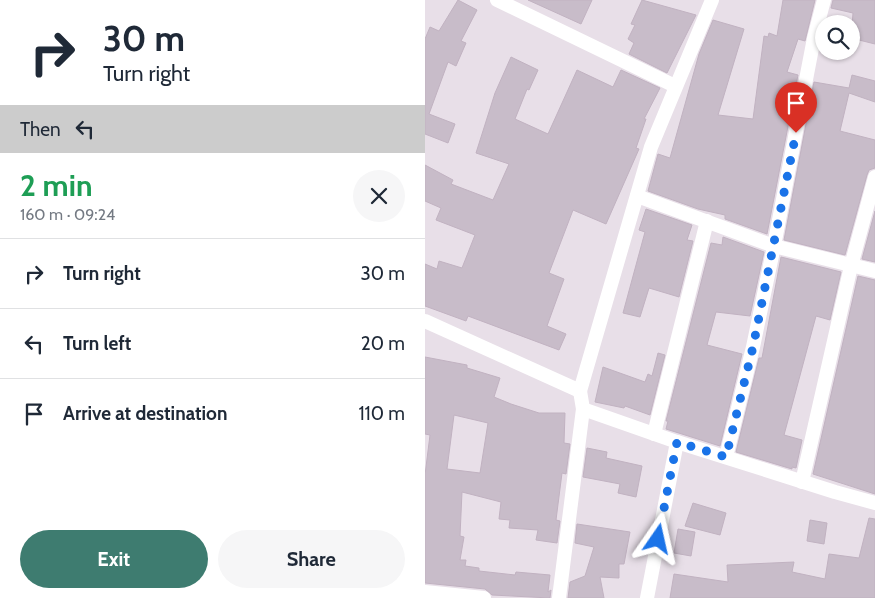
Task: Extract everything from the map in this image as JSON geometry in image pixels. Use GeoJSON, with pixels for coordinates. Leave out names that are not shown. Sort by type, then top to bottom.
{"type":"FeatureCollection","features":[{"type":"Feature","properties":{"kind":"street"},"geometry":{"type":"LineString","coordinates":[[497,0],[675,86]]}},
{"type":"Feature","properties":{"kind":"street"},"geometry":{"type":"LineString","coordinates":[[559,598],[583,409],[580,391],[651,147],[712,0]]}},
{"type":"Feature","properties":{"kind":"street"},"geometry":{"type":"LineString","coordinates":[[726,457],[753,347],[814,38],[824,0]]}},
{"type":"Feature","properties":{"kind":"street"},"geometry":{"type":"LineString","coordinates":[[802,482],[851,266],[875,177]]}},
{"type":"Feature","properties":{"kind":"street"},"geometry":{"type":"LineString","coordinates":[[637,196],[774,246],[875,271]]}},
{"type":"Feature","properties":{"kind":"street"},"geometry":{"type":"LineString","coordinates":[[654,434],[707,222]]}},
{"type":"Feature","properties":{"kind":"street"},"geometry":{"type":"LineString","coordinates":[[425,321],[580,391]]}},
{"type":"Feature","properties":{"kind":"street"},"geometry":{"type":"LineString","coordinates":[[583,409],[677,442],[802,482],[875,502]]}},
{"type":"Feature","properties":{"kind":"street"},"geometry":{"type":"LineString","coordinates":[[647,598],[677,442]]}},
{"type":"Feature","properties":{"kind":"street"},"geometry":{"type":"LineString","coordinates":[[425,592],[483,598]]}},
{"type":"Feature","properties":{"kind":"building"},"geometry":{"type":"Polygon","coordinates":[[[458,0],[477,10],[461,41],[466,43],[456,66],[448,62],[429,114],[455,124],[448,143],[425,134],[425,39],[430,27],[439,31],[458,0]]]}},
{"type":"Feature","properties":{"kind":"building"},"geometry":{"type":"Polygon","coordinates":[[[528,0],[592,0],[581,24],[528,0]]]}},
{"type":"Feature","properties":{"kind":"building"},"geometry":{"type":"Polygon","coordinates":[[[642,0],[696,15],[667,73],[629,54],[634,43],[628,39],[635,25],[631,24],[642,0]]]}},
{"type":"Feature","properties":{"kind":"building"},"geometry":{"type":"Polygon","coordinates":[[[783,0],[815,0],[805,41],[798,39],[787,72],[798,75],[767,234],[725,219],[725,215],[698,209],[648,191],[658,154],[670,158],[699,54],[713,20],[744,29],[718,115],[753,119],[764,36],[768,37],[769,33],[777,36],[783,0]]]}},
{"type":"Feature","properties":{"kind":"building"},"geometry":{"type":"Polygon","coordinates":[[[833,0],[875,0],[875,44],[860,40],[860,15],[853,15],[853,13],[831,8],[833,0]]]}},
{"type":"Feature","properties":{"kind":"building"},"geometry":{"type":"Polygon","coordinates":[[[511,57],[538,70],[529,90],[527,89],[515,119],[548,134],[577,70],[613,87],[621,70],[660,88],[644,119],[646,119],[636,148],[639,149],[606,224],[573,210],[549,273],[564,279],[547,326],[566,334],[559,350],[468,316],[466,321],[425,306],[425,264],[437,269],[439,261],[462,268],[475,235],[436,220],[441,208],[425,201],[425,165],[453,180],[451,184],[493,200],[509,164],[476,153],[495,93],[511,57]]]}},
{"type":"Feature","properties":{"kind":"building"},"geometry":{"type":"Polygon","coordinates":[[[852,75],[875,81],[875,102],[849,93],[840,131],[875,140],[875,168],[869,170],[867,175],[845,255],[784,240],[814,82],[849,88],[852,75]]]}},
{"type":"Feature","properties":{"kind":"building"},"geometry":{"type":"Polygon","coordinates":[[[646,209],[692,225],[687,240],[693,241],[679,297],[649,288],[640,317],[623,313],[645,232],[639,230],[646,209]]]}},
{"type":"Feature","properties":{"kind":"building"},"geometry":{"type":"Polygon","coordinates":[[[875,211],[875,262],[862,259],[875,211]]]}},
{"type":"Feature","properties":{"kind":"building"},"geometry":{"type":"Polygon","coordinates":[[[723,237],[764,252],[750,316],[716,312],[707,345],[742,354],[720,446],[666,429],[668,421],[666,421],[711,243],[722,245],[723,237]]]}},
{"type":"Feature","properties":{"kind":"building"},"geometry":{"type":"Polygon","coordinates":[[[781,257],[841,272],[830,320],[816,316],[784,435],[802,440],[796,468],[792,467],[792,469],[736,452],[759,358],[762,358],[781,257]]]}},
{"type":"Feature","properties":{"kind":"building"},"geometry":{"type":"Polygon","coordinates":[[[858,276],[875,280],[875,494],[813,474],[858,276]]]}},
{"type":"Feature","properties":{"kind":"building"},"geometry":{"type":"Polygon","coordinates":[[[658,353],[665,355],[650,415],[625,406],[624,408],[595,402],[603,367],[645,382],[648,374],[652,376],[658,353]]]}},
{"type":"Feature","properties":{"kind":"building"},"geometry":{"type":"Polygon","coordinates":[[[425,357],[467,365],[467,368],[500,378],[494,397],[511,404],[539,413],[565,413],[564,443],[570,444],[566,474],[562,473],[556,520],[560,521],[557,543],[536,540],[538,530],[509,528],[510,520],[499,519],[501,502],[462,492],[460,536],[464,537],[460,560],[466,560],[465,566],[479,568],[479,571],[515,575],[516,572],[550,575],[548,592],[551,590],[550,598],[492,595],[485,589],[425,583],[425,475],[430,435],[425,434],[425,357]],[[454,415],[447,469],[480,473],[488,423],[454,415]]]}},
{"type":"Feature","properties":{"kind":"building"},"geometry":{"type":"Polygon","coordinates":[[[587,448],[607,452],[606,458],[642,466],[636,497],[618,493],[620,484],[583,477],[587,448]]]}},
{"type":"Feature","properties":{"kind":"building"},"geometry":{"type":"Polygon","coordinates":[[[693,503],[726,513],[720,535],[685,526],[693,503]]]}},
{"type":"Feature","properties":{"kind":"building"},"geometry":{"type":"Polygon","coordinates":[[[869,518],[875,519],[875,598],[670,598],[674,574],[728,582],[727,565],[794,562],[792,572],[825,579],[829,554],[859,558],[869,518]]]}},
{"type":"Feature","properties":{"kind":"building"},"geometry":{"type":"Polygon","coordinates":[[[810,520],[827,523],[824,544],[807,541],[810,520]]]}},
{"type":"Feature","properties":{"kind":"building"},"geometry":{"type":"Polygon","coordinates":[[[577,524],[630,532],[624,564],[619,564],[619,578],[600,577],[604,598],[568,598],[570,582],[585,576],[594,547],[575,543],[577,524]]]}},
{"type":"Feature","properties":{"kind":"building"},"geometry":{"type":"Polygon","coordinates":[[[678,529],[695,532],[691,556],[674,553],[678,529]]]}},
{"type":"Feature","properties":{"kind":"route"},"geometry":{"type":"LineString","coordinates":[[658,539],[677,442],[726,457],[753,347],[796,133]]}}]}
